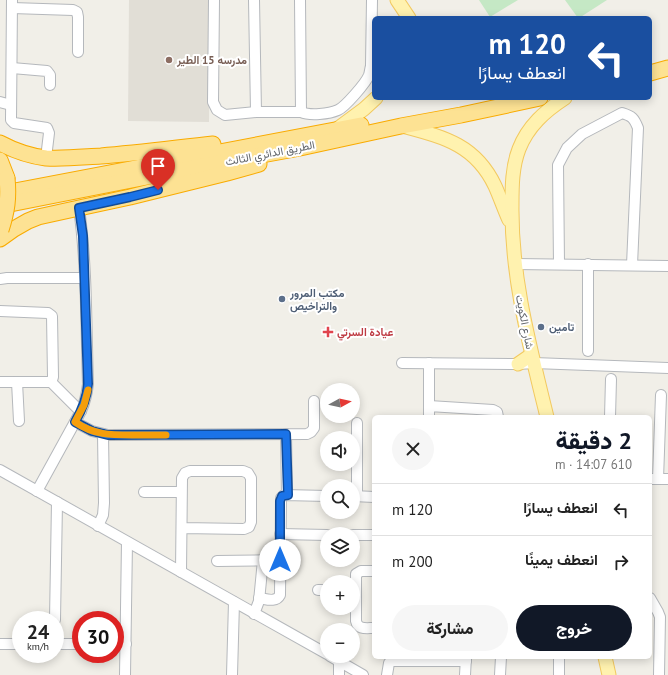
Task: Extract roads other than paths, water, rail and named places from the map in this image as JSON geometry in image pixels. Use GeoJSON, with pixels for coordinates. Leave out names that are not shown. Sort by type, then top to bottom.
{"type":"FeatureCollection","features":[{"type":"Feature","properties":{"kind":"highway"},"geometry":{"type":"LineString","coordinates":[[652,62],[668,58]]}},
{"type":"Feature","properties":{"kind":"highway"},"geometry":{"type":"LineString","coordinates":[[652,72],[668,68]]}},
{"type":"Feature","properties":{"kind":"highway","name":"الطريق الدائري الثالث"},"geometry":{"type":"LineString","coordinates":[[0,194],[286,138],[492,100]]}},
{"type":"Feature","properties":{"kind":"highway","name":"الطريق الدائري الثالث"},"geometry":{"type":"LineString","coordinates":[[0,206],[300,148],[531,100]]}},
{"type":"Feature","properties":{"kind":"highway"},"geometry":{"type":"LineString","coordinates":[[0,143],[15,151],[46,158],[88,157],[286,138]]}},
{"type":"Feature","properties":{"kind":"highway"},"geometry":{"type":"LineString","coordinates":[[0,234],[38,217],[130,197],[227,173],[268,161],[300,148]]}},
{"type":"Feature","properties":{"kind":"highway"},"geometry":{"type":"LineString","coordinates":[[0,160],[7,178],[8,199],[7,212],[0,234]]}},
{"type":"Feature","properties":{"kind":"main road"},"geometry":{"type":"LineString","coordinates":[[393,0],[397,16]]}},
{"type":"Feature","properties":{"kind":"main road"},"geometry":{"type":"LineString","coordinates":[[397,0],[408,16]]}},
{"type":"Feature","properties":{"kind":"main road"},"geometry":{"type":"LineString","coordinates":[[337,129],[374,100]]}},
{"type":"Feature","properties":{"kind":"main road","name":"شارع الكويت"},"geometry":{"type":"LineString","coordinates":[[547,415],[521,304],[515,264],[512,226],[512,191],[514,170],[519,149],[529,130],[537,120],[562,100]]}},
{"type":"Feature","properties":{"kind":"main road","name":"شارع الكويت"},"geometry":{"type":"LineString","coordinates":[[401,126],[447,139],[464,148],[476,157],[495,185],[512,226]]}},
{"type":"Feature","properties":{"kind":"main road"},"geometry":{"type":"LineString","coordinates":[[518,364],[533,359]]}},
{"type":"Feature","properties":{"kind":"main road"},"geometry":{"type":"LineString","coordinates":[[605,659],[609,675]]}},
{"type":"Feature","properties":{"kind":"street"},"geometry":{"type":"LineString","coordinates":[[214,0],[213,102],[218,110],[224,115],[256,112],[301,112],[311,115],[339,110],[345,105],[369,75],[371,66],[372,0]]}},
{"type":"Feature","properties":{"kind":"street"},"geometry":{"type":"LineString","coordinates":[[254,0],[256,112]]}},
{"type":"Feature","properties":{"kind":"street"},"geometry":{"type":"LineString","coordinates":[[300,0],[301,112]]}},
{"type":"Feature","properties":{"kind":"street"},"geometry":{"type":"LineString","coordinates":[[46,158],[49,130],[45,127],[12,122],[12,4],[73,10],[77,12],[78,52]]}},
{"type":"Feature","properties":{"kind":"street"},"geometry":{"type":"LineString","coordinates":[[12,68],[47,70],[50,75],[50,85]]}},
{"type":"Feature","properties":{"kind":"street"},"geometry":{"type":"LineString","coordinates":[[0,102],[11,105]]}},
{"type":"Feature","properties":{"kind":"street"},"geometry":{"type":"LineString","coordinates":[[559,264],[558,164],[567,148],[582,134],[622,113],[629,115],[634,119],[638,128],[632,265]]}},
{"type":"Feature","properties":{"kind":"street"},"geometry":{"type":"LineString","coordinates":[[37,491],[81,411],[86,398],[88,384],[85,278],[83,236],[79,208]]}},
{"type":"Feature","properties":{"kind":"street"},"geometry":{"type":"LineString","coordinates":[[515,264],[668,266]]}},
{"type":"Feature","properties":{"kind":"street"},"geometry":{"type":"LineString","coordinates":[[588,264],[588,351]]}},
{"type":"Feature","properties":{"kind":"street"},"geometry":{"type":"LineString","coordinates":[[0,279],[85,278]]}},
{"type":"Feature","properties":{"kind":"street"},"geometry":{"type":"LineString","coordinates":[[0,312],[48,313],[52,316],[53,377],[51,382]]}},
{"type":"Feature","properties":{"kind":"street"},"geometry":{"type":"LineString","coordinates":[[533,359],[668,368]]}},
{"type":"Feature","properties":{"kind":"street"},"geometry":{"type":"LineString","coordinates":[[402,363],[518,364]]}},
{"type":"Feature","properties":{"kind":"street"},"geometry":{"type":"LineString","coordinates":[[429,363],[429,415]]}},
{"type":"Feature","properties":{"kind":"street"},"geometry":{"type":"LineString","coordinates":[[610,415],[611,379]]}},
{"type":"Feature","properties":{"kind":"street"},"geometry":{"type":"LineString","coordinates":[[0,382],[51,382],[81,411]]}},
{"type":"Feature","properties":{"kind":"street"},"geometry":{"type":"LineString","coordinates":[[16,382],[18,421]]}},
{"type":"Feature","properties":{"kind":"street"},"geometry":{"type":"LineString","coordinates":[[659,479],[661,395]]}},
{"type":"Feature","properties":{"kind":"street"},"geometry":{"type":"LineString","coordinates":[[75,422],[86,429],[103,434],[307,434],[314,428],[314,401]]}},
{"type":"Feature","properties":{"kind":"street"},"geometry":{"type":"LineString","coordinates":[[429,406],[493,410],[497,412],[498,415]]}},
{"type":"Feature","properties":{"kind":"street"},"geometry":{"type":"LineString","coordinates":[[355,479],[357,423]]}},
{"type":"Feature","properties":{"kind":"street"},"geometry":{"type":"LineString","coordinates":[[98,526],[103,515],[104,503],[103,434]]}},
{"type":"Feature","properties":{"kind":"street"},"geometry":{"type":"LineString","coordinates":[[286,434],[288,495]]}},
{"type":"Feature","properties":{"kind":"street"},"geometry":{"type":"LineString","coordinates":[[0,470],[320,650]]}},
{"type":"Feature","properties":{"kind":"street"},"geometry":{"type":"LineString","coordinates":[[181,572],[181,492],[183,475],[190,470],[244,471],[248,473],[251,478],[251,522],[249,527],[244,529],[182,528]]}},
{"type":"Feature","properties":{"kind":"street"},"geometry":{"type":"LineString","coordinates":[[144,492],[181,492]]}},
{"type":"Feature","properties":{"kind":"street"},"geometry":{"type":"LineString","coordinates":[[259,598],[274,600],[279,597],[280,501],[282,496],[320,496]]}},
{"type":"Feature","properties":{"kind":"street"},"geometry":{"type":"LineString","coordinates":[[360,496],[372,497]]}},
{"type":"Feature","properties":{"kind":"street"},"geometry":{"type":"LineString","coordinates":[[55,611],[57,502]]}},
{"type":"Feature","properties":{"kind":"street"},"geometry":{"type":"LineString","coordinates":[[280,534],[320,534]]}},
{"type":"Feature","properties":{"kind":"street"},"geometry":{"type":"LineString","coordinates":[[360,535],[372,535]]}},
{"type":"Feature","properties":{"kind":"street"},"geometry":{"type":"LineString","coordinates":[[125,675],[127,542]]}},
{"type":"Feature","properties":{"kind":"street"},"geometry":{"type":"LineString","coordinates":[[254,614],[258,606],[263,560]]}},
{"type":"Feature","properties":{"kind":"street"},"geometry":{"type":"LineString","coordinates":[[216,561],[280,560]]}},
{"type":"Feature","properties":{"kind":"street"},"geometry":{"type":"LineString","coordinates":[[357,575],[358,572],[372,571]]}},
{"type":"Feature","properties":{"kind":"street"},"geometry":{"type":"LineString","coordinates":[[232,675],[234,602]]}},
{"type":"Feature","properties":{"kind":"street"},"geometry":{"type":"LineString","coordinates":[[652,602],[660,617],[658,675]]}},
{"type":"Feature","properties":{"kind":"street"},"geometry":{"type":"LineString","coordinates":[[360,628],[372,628]]}},
{"type":"Feature","properties":{"kind":"street"},"geometry":{"type":"LineString","coordinates":[[0,644],[12,644]]}},
{"type":"Feature","properties":{"kind":"street"},"geometry":{"type":"LineString","coordinates":[[387,675],[388,663],[392,661],[466,659],[465,675]]}},
{"type":"Feature","properties":{"kind":"street"},"geometry":{"type":"LineString","coordinates":[[500,675],[501,659]]}},
{"type":"Feature","properties":{"kind":"street"},"geometry":{"type":"LineString","coordinates":[[559,659],[559,675]]}},
{"type":"Feature","properties":{"kind":"street"},"geometry":{"type":"LineString","coordinates":[[339,675],[340,663]]}},
{"type":"Feature","properties":{"kind":"street"},"geometry":{"type":"LineString","coordinates":[[346,663],[363,675]]}},
{"type":"Feature","properties":{"kind":"place","name":"مدرسه 15 الطير"},"geometry":{"type":"Point","coordinates":[169,60]}},
{"type":"Feature","properties":{"kind":"place","name":"مكتب المرور والتراخيص"},"geometry":{"type":"Point","coordinates":[282,299]}},
{"type":"Feature","properties":{"kind":"place","name":"تامين"},"geometry":{"type":"Point","coordinates":[541,327]}},
{"type":"Feature","properties":{"kind":"place","name":"عيادة السرتي"},"geometry":{"type":"Point","coordinates":[328,332]}}]}
